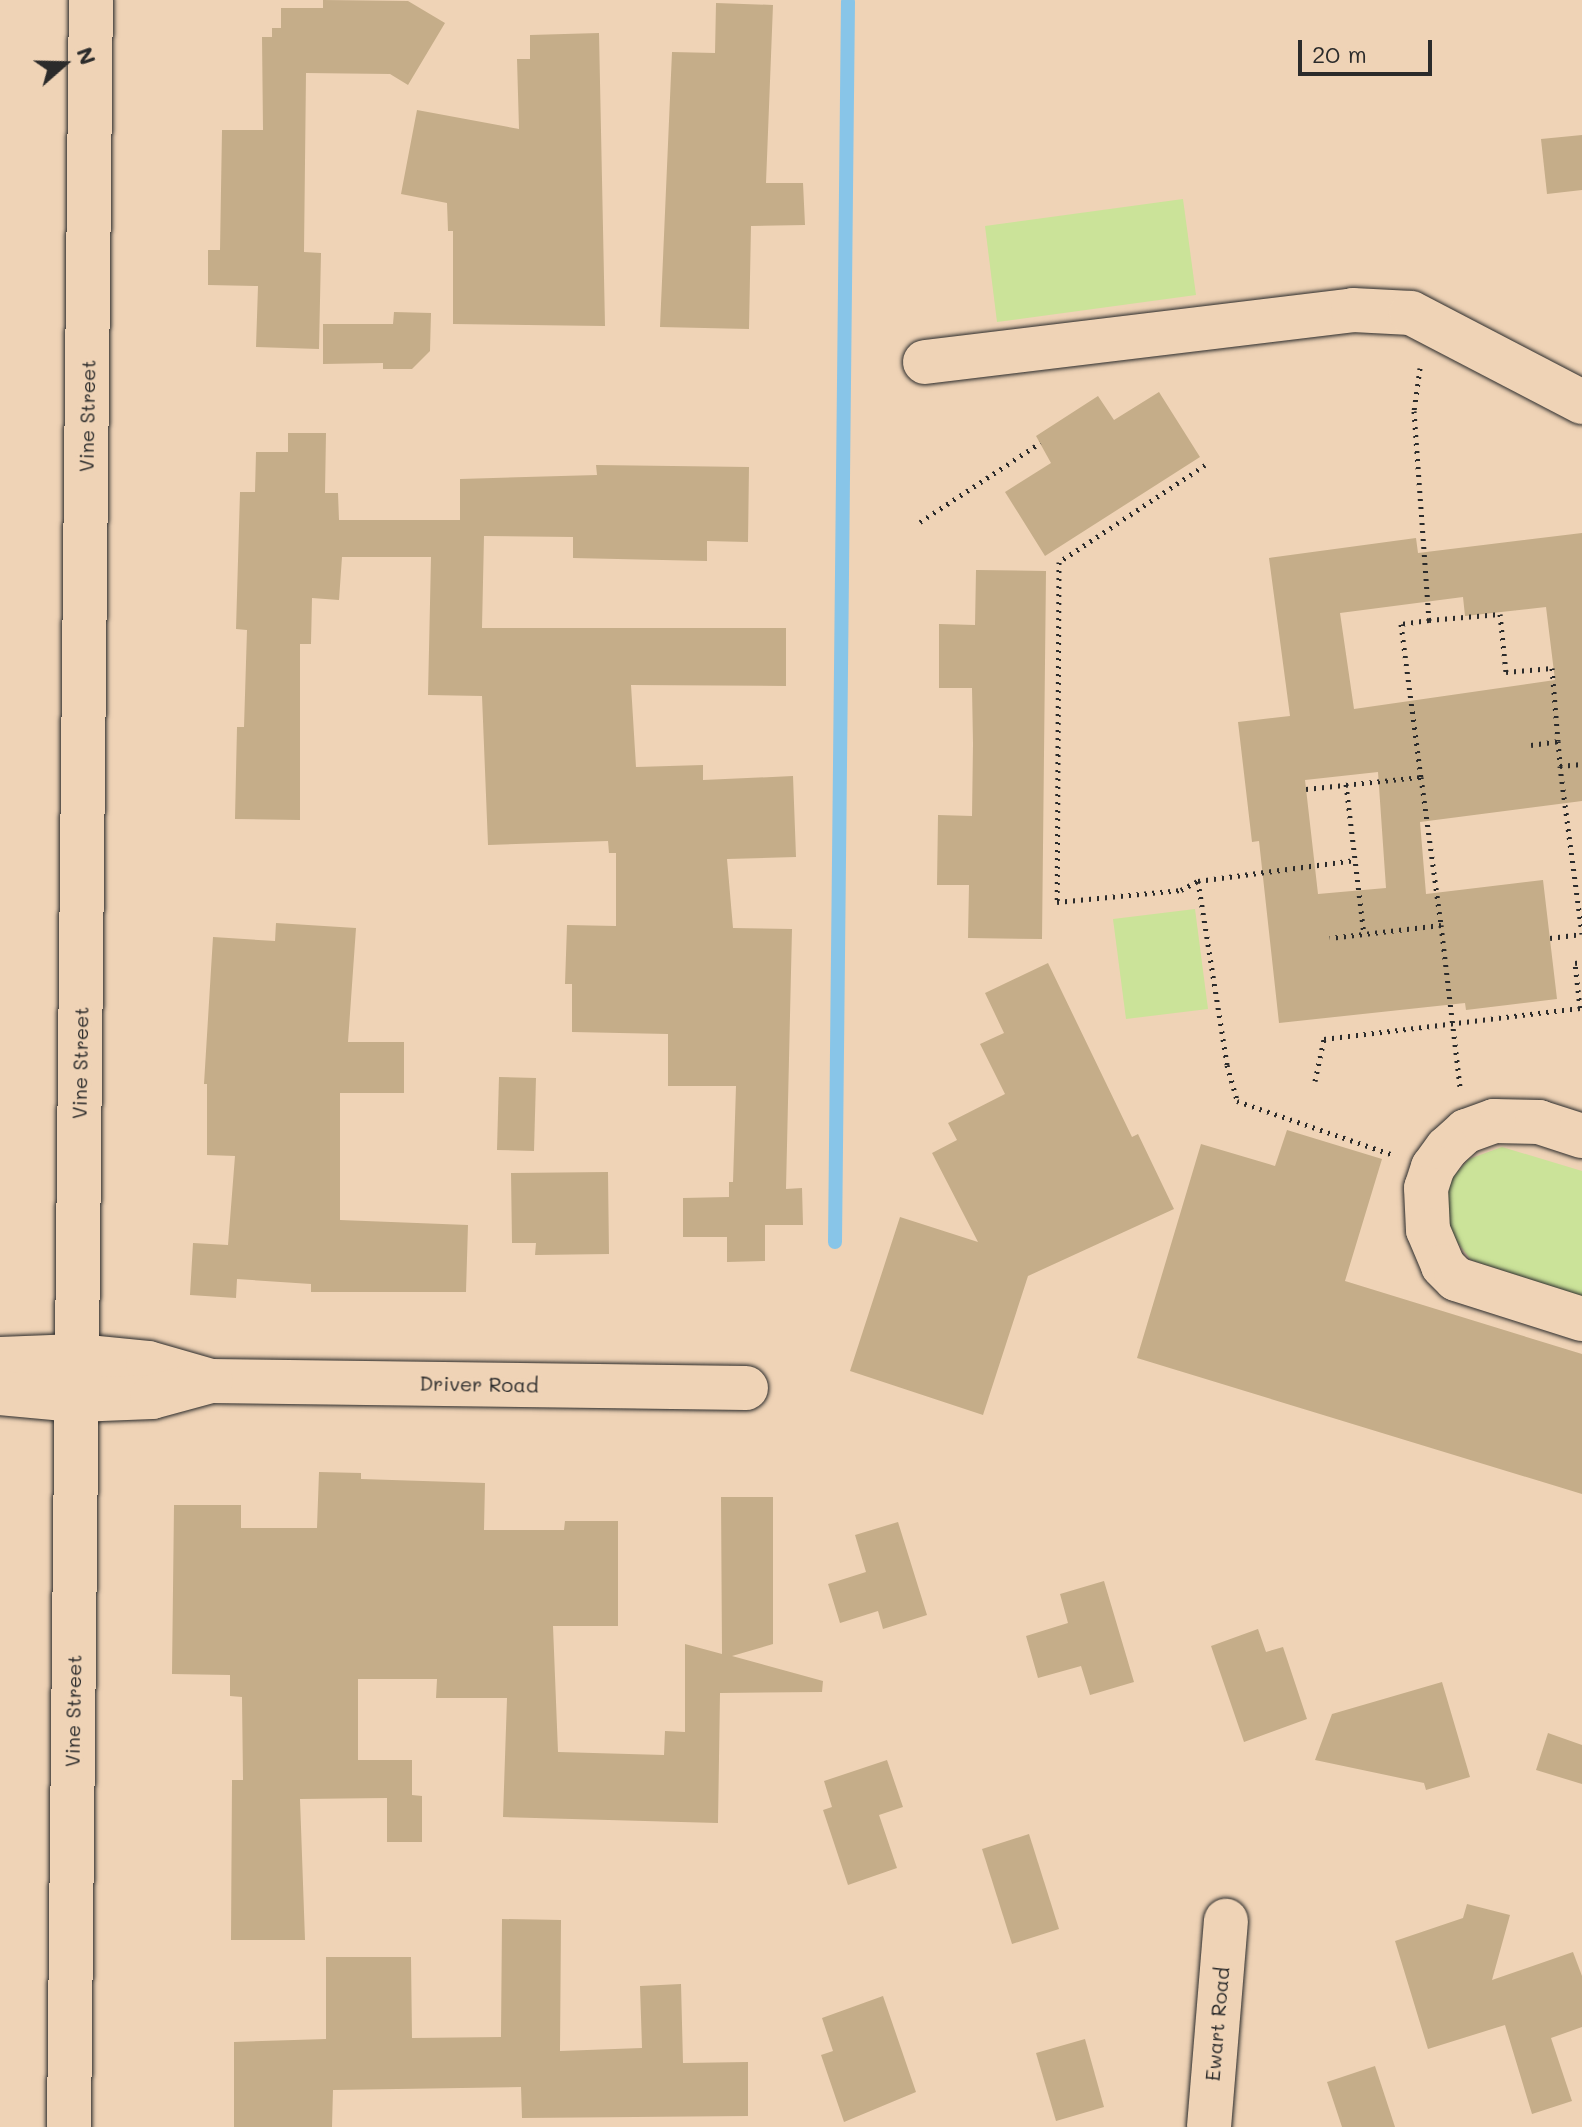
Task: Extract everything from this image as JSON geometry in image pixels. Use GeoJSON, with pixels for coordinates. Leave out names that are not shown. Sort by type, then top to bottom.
{"type":"FeatureCollection","features":[{"type":"Feature","properties":{"kind":"street","name":"Vine Street"},"geometry":{"type":"LineString","coordinates":[[69,2127],[91,0]]}},
{"type":"Feature","properties":{"kind":"street"},"geometry":{"type":"LineString","coordinates":[[925,362],[1353,310],[1411,313],[1582,402]]}},
{"type":"Feature","properties":{"kind":"street"},"geometry":{"type":"LineString","coordinates":[[1582,1136],[1539,1122],[1494,1121],[1466,1131],[1433,1167],[1426,1188],[1428,1230],[1443,1266],[1456,1279],[1582,1319]]}},
{"type":"Feature","properties":{"kind":"street","name":"Driver Road"},"geometry":{"type":"LineString","coordinates":[[0,1359],[77,1356],[148,1363],[211,1381],[746,1388]]}},
{"type":"Feature","properties":{"kind":"street","name":"Driver Road"},"geometry":{"type":"LineString","coordinates":[[0,1393],[76,1400],[152,1397],[211,1381]]}},
{"type":"Feature","properties":{"kind":"street","name":"Ewart Road"},"geometry":{"type":"LineString","coordinates":[[1209,2127],[1226,1921]]}},
{"type":"Feature","properties":{"kind":"path"},"geometry":{"type":"LineString","coordinates":[[1428,323],[1414,411],[1429,620]]}},
{"type":"Feature","properties":{"kind":"path"},"geometry":{"type":"LineString","coordinates":[[920,522],[1040,443]]}},
{"type":"Feature","properties":{"kind":"path"},"geometry":{"type":"LineString","coordinates":[[1205,465],[1059,562],[1057,902],[1181,890],[1198,881],[1356,860]]}},
{"type":"Feature","properties":{"kind":"path"},"geometry":{"type":"LineString","coordinates":[[1466,1131],[1401,624],[1500,614],[1506,672],[1552,668],[1560,766],[1582,934],[1550,938]]}},
{"type":"Feature","properties":{"kind":"path"},"geometry":{"type":"LineString","coordinates":[[1531,745],[1558,741]]}},
{"type":"Feature","properties":{"kind":"path"},"geometry":{"type":"LineString","coordinates":[[1560,766],[1582,764]]}},
{"type":"Feature","properties":{"kind":"path"},"geometry":{"type":"LineString","coordinates":[[1306,789],[1421,777]]}},
{"type":"Feature","properties":{"kind":"path"},"geometry":{"type":"LineString","coordinates":[[1346,784],[1364,934]]}},
{"type":"Feature","properties":{"kind":"path"},"geometry":{"type":"LineString","coordinates":[[1198,881],[1227,1065],[1237,1101],[1433,1167]]}},
{"type":"Feature","properties":{"kind":"path"},"geometry":{"type":"LineString","coordinates":[[1330,938],[1441,925]]}},
{"type":"Feature","properties":{"kind":"path"},"geometry":{"type":"LineString","coordinates":[[1315,1081],[1324,1039],[1580,1008],[1575,963],[1582,962]]}},
{"type":"Feature","properties":{"kind":"green space"},"geometry":{"type":"Polygon","coordinates":[[[1183,199],[1196,295],[997,322],[985,226],[1183,199]]]}},
{"type":"Feature","properties":{"kind":"green space"},"geometry":{"type":"Polygon","coordinates":[[[1195,909],[1208,1009],[1126,1019],[1113,919],[1195,909]]]}},
{"type":"Feature","properties":{"kind":"green space"},"geometry":{"type":"Polygon","coordinates":[[[1502,1147],[1582,1171],[1582,1297],[1471,1260],[1451,1234],[1442,1189],[1469,1159],[1502,1147]]]}},
{"type":"Feature","properties":{"kind":"building"},"geometry":{"type":"Polygon","coordinates":[[[323,0],[408,1],[445,23],[408,85],[390,74],[306,73],[304,252],[321,253],[319,349],[256,347],[258,286],[208,285],[208,250],[220,250],[222,130],[263,130],[262,37],[272,37],[272,28],[281,28],[281,8],[323,8],[323,0]]]}},
{"type":"Feature","properties":{"kind":"building"},"geometry":{"type":"Polygon","coordinates":[[[716,3],[773,5],[766,183],[803,183],[805,225],[751,226],[749,329],[660,327],[672,52],[715,53],[716,3]]]}},
{"type":"Feature","properties":{"kind":"building"},"geometry":{"type":"Polygon","coordinates":[[[599,33],[605,326],[453,324],[453,231],[448,231],[447,203],[401,194],[417,110],[519,129],[517,59],[530,59],[530,35],[599,33]]]}},
{"type":"Feature","properties":{"kind":"building"},"geometry":{"type":"Polygon","coordinates":[[[1582,135],[1582,190],[1547,194],[1541,139],[1582,135]]]}},
{"type":"Feature","properties":{"kind":"building"},"geometry":{"type":"Polygon","coordinates":[[[394,312],[431,313],[430,351],[412,369],[383,369],[383,363],[323,364],[323,324],[393,324],[394,312]]]}},
{"type":"Feature","properties":{"kind":"building"},"geometry":{"type":"Polygon","coordinates":[[[1159,392],[1200,457],[1045,556],[1005,492],[1051,463],[1036,436],[1098,396],[1114,420],[1159,392]]]}},
{"type":"Feature","properties":{"kind":"building"},"geometry":{"type":"Polygon","coordinates":[[[288,433],[326,433],[325,493],[338,493],[339,520],[460,520],[460,479],[597,475],[596,465],[749,467],[748,542],[707,541],[707,561],[573,558],[573,537],[484,536],[482,628],[786,628],[786,686],[631,685],[636,767],[703,765],[703,780],[793,776],[796,857],[727,859],[733,928],[792,929],[786,1189],[802,1188],[803,1225],[765,1225],[765,1261],[727,1262],[727,1237],[683,1237],[683,1198],[729,1197],[729,1182],[733,1182],[736,1086],[668,1086],[668,1034],[572,1032],[572,984],[565,984],[567,925],[616,926],[616,853],[609,853],[608,841],[488,845],[482,696],[428,695],[431,557],[342,557],[339,600],[312,598],[311,644],[300,644],[300,820],[235,819],[237,727],[244,727],[247,630],[236,629],[240,492],[255,492],[256,452],[288,452],[288,433]]]}},
{"type":"Feature","properties":{"kind":"building"},"geometry":{"type":"Polygon","coordinates":[[[1582,533],[1582,801],[1420,822],[1426,894],[1543,880],[1557,999],[1466,1010],[1465,1003],[1279,1023],[1259,841],[1252,842],[1238,722],[1290,716],[1269,558],[1416,538],[1418,553],[1582,533]],[[1463,597],[1340,613],[1354,709],[1555,680],[1546,607],[1465,616],[1463,597]],[[1378,772],[1305,780],[1318,894],[1386,888],[1378,772]]]}},
{"type":"Feature","properties":{"kind":"building"},"geometry":{"type":"Polygon","coordinates":[[[976,570],[1046,571],[1042,939],[968,938],[969,885],[937,885],[938,815],[972,816],[973,744],[972,688],[939,688],[939,624],[975,625],[976,570]]]}},
{"type":"Feature","properties":{"kind":"building"},"geometry":{"type":"Polygon","coordinates":[[[276,923],[356,928],[348,1042],[404,1042],[404,1093],[340,1093],[340,1220],[468,1225],[466,1292],[311,1292],[311,1284],[237,1279],[236,1298],[190,1295],[193,1243],[228,1245],[235,1156],[207,1155],[207,1084],[204,1084],[213,937],[275,941],[276,923]]]}},
{"type":"Feature","properties":{"kind":"building"},"geometry":{"type":"Polygon","coordinates":[[[1048,963],[1132,1137],[1138,1134],[1174,1209],[1028,1276],[983,1415],[850,1371],[900,1217],[978,1242],[932,1153],[957,1140],[948,1123],[1005,1094],[980,1044],[1004,1033],[985,993],[1048,963]]]}},
{"type":"Feature","properties":{"kind":"building"},"geometry":{"type":"Polygon","coordinates":[[[499,1077],[536,1078],[534,1151],[497,1150],[499,1077]]]}},
{"type":"Feature","properties":{"kind":"building"},"geometry":{"type":"Polygon","coordinates":[[[1287,1130],[1382,1159],[1345,1281],[1582,1354],[1582,1494],[1137,1358],[1201,1144],[1275,1166],[1287,1130]]]}},
{"type":"Feature","properties":{"kind":"building"},"geometry":{"type":"Polygon","coordinates":[[[608,1172],[609,1254],[535,1255],[536,1243],[512,1243],[511,1173],[608,1172]]]}},
{"type":"Feature","properties":{"kind":"building"},"geometry":{"type":"Polygon","coordinates":[[[319,1472],[361,1473],[361,1479],[485,1483],[484,1530],[564,1530],[565,1521],[618,1521],[618,1626],[553,1626],[558,1752],[664,1755],[665,1731],[685,1732],[685,1644],[722,1654],[721,1497],[773,1497],[773,1644],[732,1656],[823,1681],[822,1692],[720,1693],[718,1823],[503,1817],[507,1698],[436,1698],[437,1679],[358,1679],[358,1760],[412,1760],[412,1795],[422,1796],[422,1842],[387,1842],[387,1798],[300,1799],[305,1940],[231,1940],[232,1780],[243,1780],[242,1697],[230,1696],[230,1675],[172,1674],[174,1505],[241,1505],[241,1528],[317,1528],[319,1472]]]}},
{"type":"Feature","properties":{"kind":"building"},"geometry":{"type":"Polygon","coordinates":[[[898,1522],[927,1615],[883,1629],[878,1611],[840,1623],[828,1584],[866,1572],[855,1535],[898,1522]]]}},
{"type":"Feature","properties":{"kind":"building"},"geometry":{"type":"Polygon","coordinates":[[[1104,1581],[1134,1682],[1090,1695],[1081,1666],[1038,1678],[1026,1636],[1068,1623],[1060,1594],[1104,1581]]]}},
{"type":"Feature","properties":{"kind":"building"},"geometry":{"type":"Polygon","coordinates":[[[1258,1629],[1266,1652],[1283,1647],[1307,1719],[1244,1742],[1211,1646],[1258,1629]]]}},
{"type":"Feature","properties":{"kind":"building"},"geometry":{"type":"Polygon","coordinates":[[[1442,1682],[1470,1777],[1426,1790],[1424,1783],[1315,1760],[1332,1714],[1442,1682]]]}},
{"type":"Feature","properties":{"kind":"building"},"geometry":{"type":"Polygon","coordinates":[[[1548,1733],[1582,1745],[1582,1784],[1536,1770],[1548,1733]]]}},
{"type":"Feature","properties":{"kind":"building"},"geometry":{"type":"Polygon","coordinates":[[[887,1760],[903,1807],[879,1815],[897,1868],[848,1885],[823,1810],[832,1807],[824,1781],[887,1760]]]}},
{"type":"Feature","properties":{"kind":"building"},"geometry":{"type":"Polygon","coordinates":[[[1029,1834],[1059,1929],[1012,1944],[982,1849],[1029,1834]]]}},
{"type":"Feature","properties":{"kind":"building"},"geometry":{"type":"Polygon","coordinates":[[[1467,1904],[1510,1915],[1492,1980],[1573,1952],[1582,1976],[1582,2027],[1551,2038],[1572,2101],[1532,2114],[1505,2025],[1428,2049],[1395,1941],[1463,1918],[1467,1904]]]}},
{"type":"Feature","properties":{"kind":"building"},"geometry":{"type":"Polygon","coordinates":[[[502,1919],[561,1920],[560,2051],[642,2048],[640,1986],[681,1984],[683,2063],[748,2062],[748,2116],[522,2118],[521,2087],[333,2090],[332,2127],[234,2127],[234,2042],[326,2039],[326,1957],[411,1957],[412,2038],[501,2037],[502,1919]]]}},
{"type":"Feature","properties":{"kind":"building"},"geometry":{"type":"Polygon","coordinates":[[[883,1996],[916,2092],[844,2122],[821,2055],[833,2051],[822,2018],[883,1996]]]}},
{"type":"Feature","properties":{"kind":"building"},"geometry":{"type":"Polygon","coordinates":[[[1085,2039],[1104,2107],[1056,2121],[1036,2053],[1085,2039]]]}},
{"type":"Feature","properties":{"kind":"building"},"geometry":{"type":"Polygon","coordinates":[[[1375,2066],[1395,2127],[1342,2127],[1327,2082],[1375,2066]]]}},
{"type":"Feature","properties":{"kind":"waterway"},"geometry":{"type":"LineString","coordinates":[[835,1242],[848,2]]}}]}
